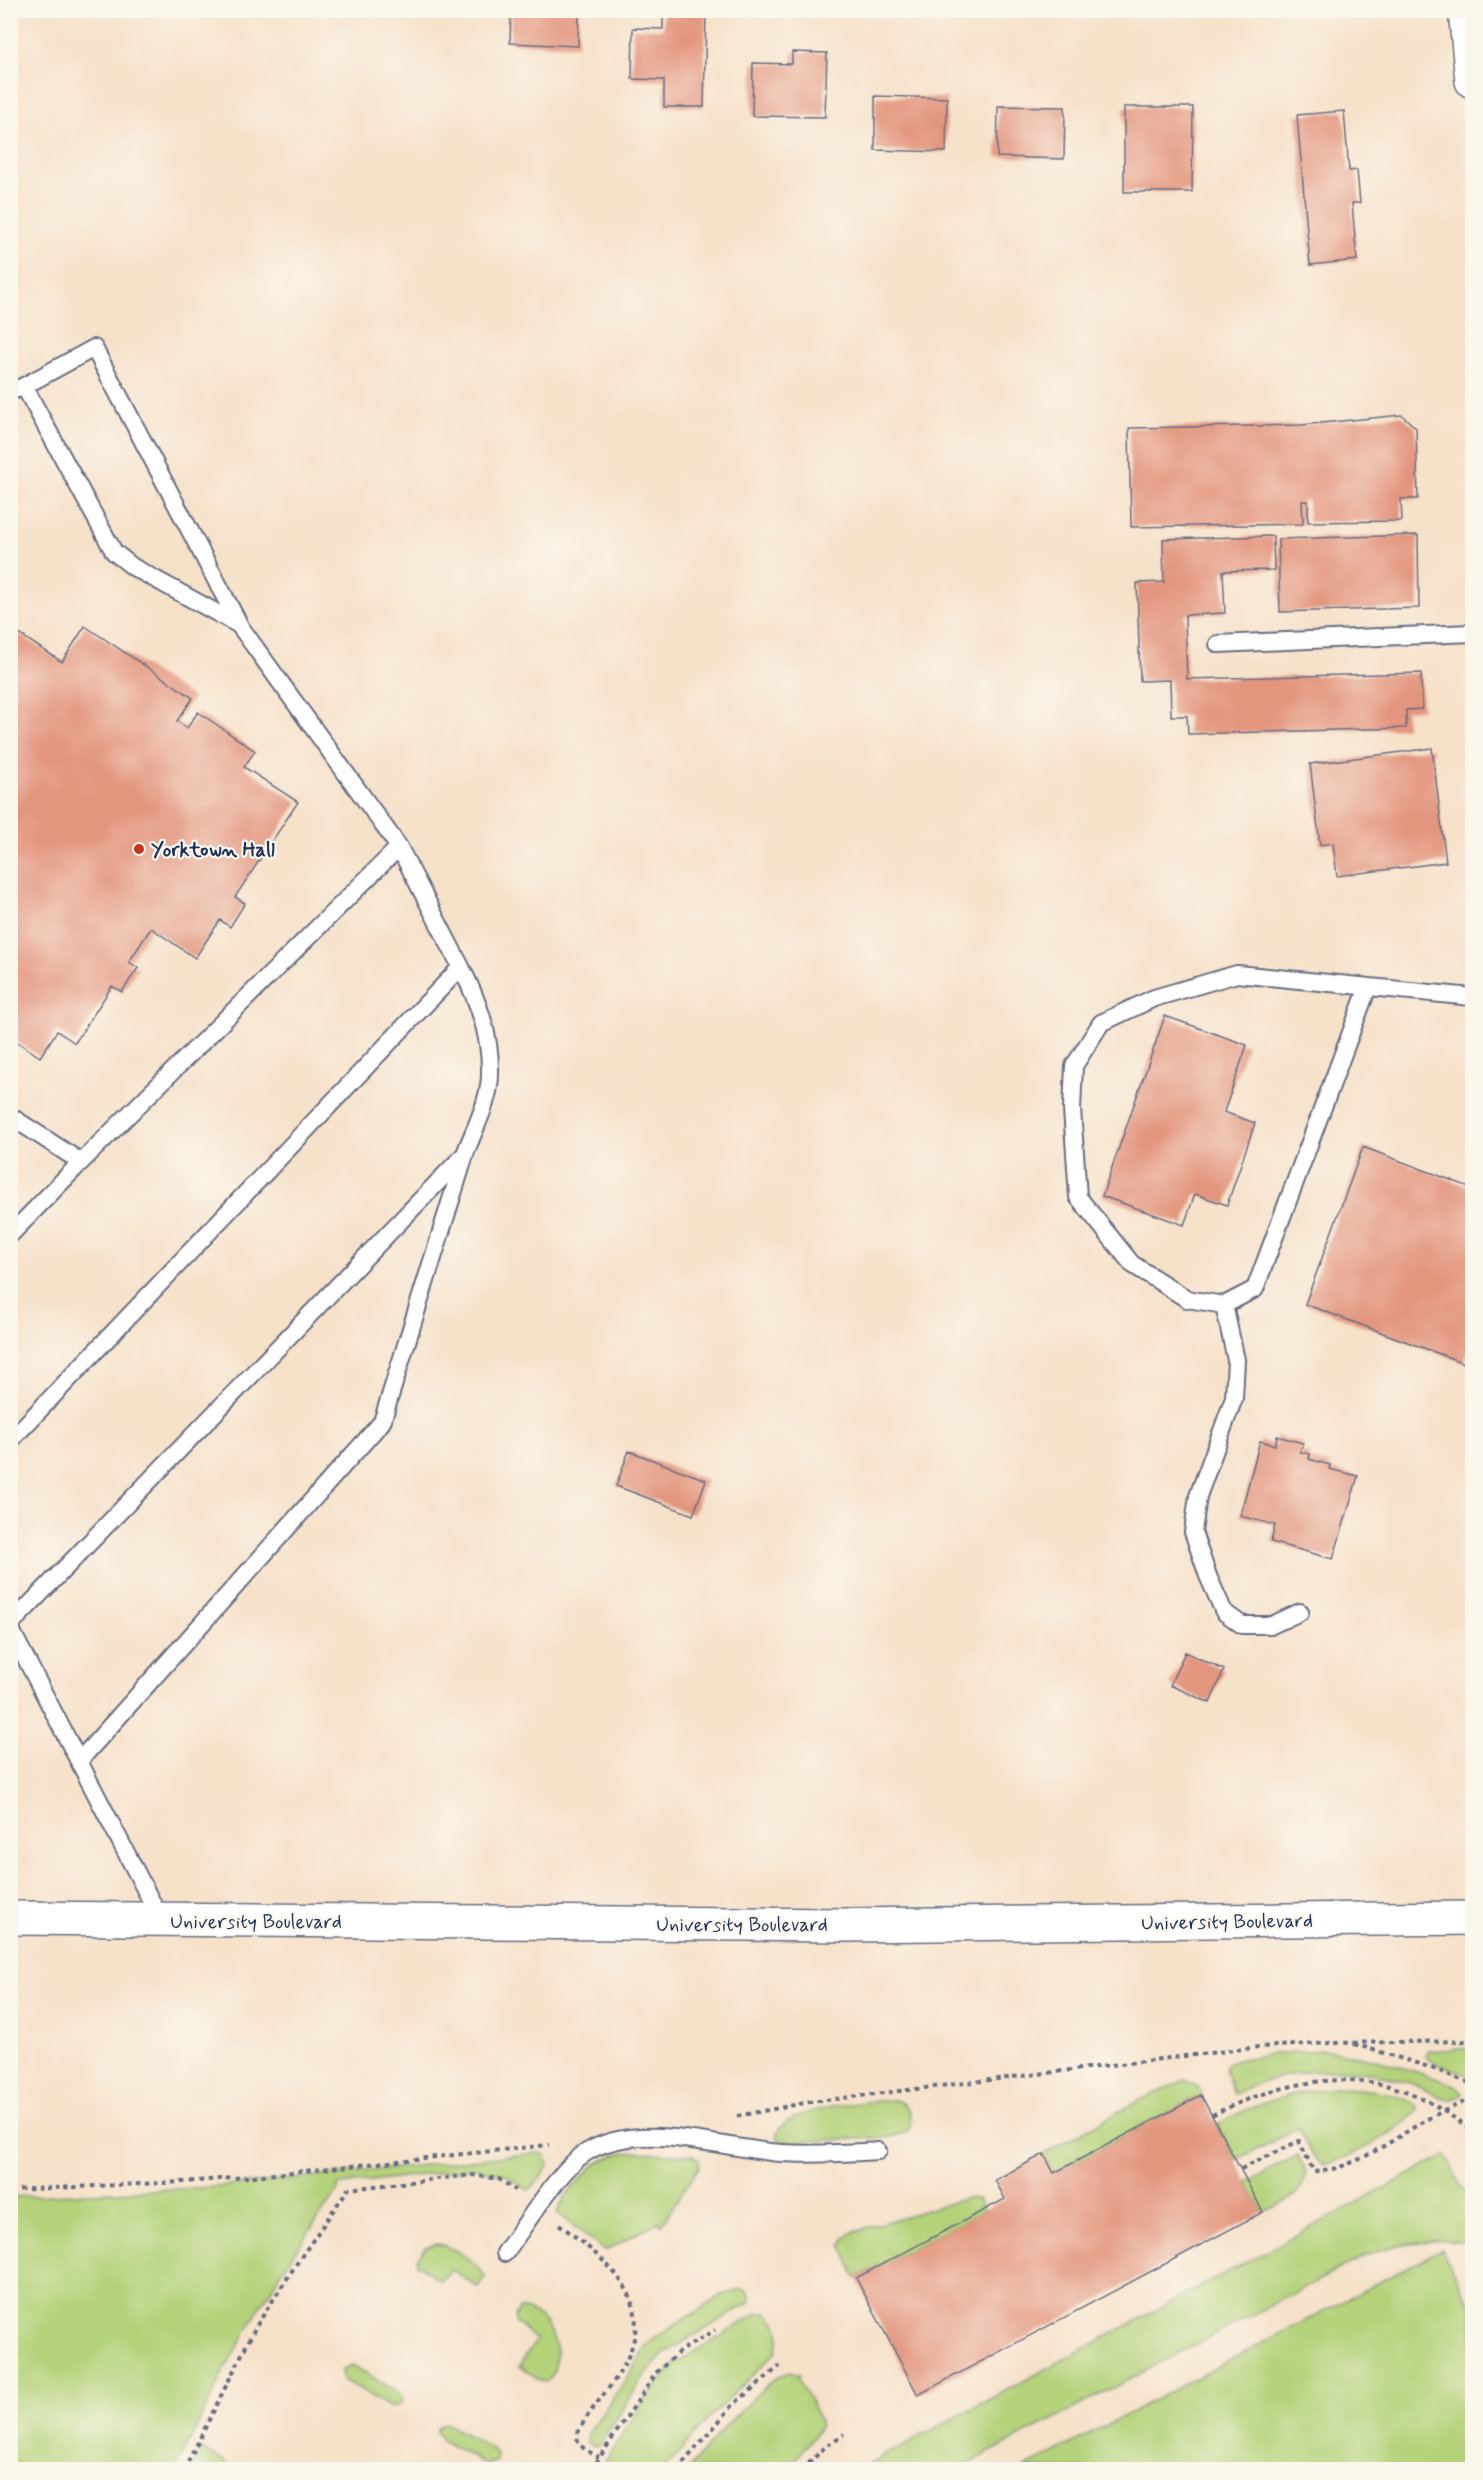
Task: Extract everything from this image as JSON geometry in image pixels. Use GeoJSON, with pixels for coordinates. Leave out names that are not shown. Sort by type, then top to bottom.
{"type":"FeatureCollection","features":[{"type":"Feature","properties":{"kind":"main road"},"geometry":{"type":"LineString","coordinates":[[1465,10],[1473,81]]}},
{"type":"Feature","properties":{"kind":"main road","name":"University Boulevard"},"geometry":{"type":"LineString","coordinates":[[10,1918],[858,1925],[1473,1918]]}},
{"type":"Feature","properties":{"kind":"lane"},"geometry":{"type":"LineString","coordinates":[[79,1761],[382,1422],[465,1154],[483,1106],[490,1075],[487,1039],[478,1001],[399,847],[239,625],[94,348],[17,389],[114,552],[133,567],[239,625]]}},
{"type":"Feature","properties":{"kind":"lane"},"geometry":{"type":"LineString","coordinates":[[1218,644],[1473,633]]}},
{"type":"Feature","properties":{"kind":"lane"},"geometry":{"type":"LineString","coordinates":[[10,1235],[399,847]]}},
{"type":"Feature","properties":{"kind":"lane"},"geometry":{"type":"LineString","coordinates":[[10,1441],[461,967]]}},
{"type":"Feature","properties":{"kind":"lane"},"geometry":{"type":"LineString","coordinates":[[1368,987],[1255,1289],[1224,1305],[1187,1299],[1132,1264],[1078,1197],[1072,1109],[1074,1066],[1101,1023],[1154,998],[1236,974],[1473,997]]}},
{"type":"Feature","properties":{"kind":"lane"},"geometry":{"type":"LineString","coordinates":[[10,1116],[81,1162]]}},
{"type":"Feature","properties":{"kind":"lane"},"geometry":{"type":"LineString","coordinates":[[160,1920],[10,1626],[465,1154]]}},
{"type":"Feature","properties":{"kind":"lane"},"geometry":{"type":"LineString","coordinates":[[1224,1305],[1236,1360],[1234,1398],[1198,1496],[1194,1532],[1208,1576],[1224,1611],[1242,1625],[1272,1625],[1300,1612]]}},
{"type":"Feature","properties":{"kind":"lane"},"geometry":{"type":"LineString","coordinates":[[505,2253],[579,2158],[595,2147],[613,2141],[668,2138],[780,2153],[824,2154],[878,2151]]}},
{"type":"Feature","properties":{"kind":"path"},"geometry":{"type":"LineString","coordinates":[[732,2117],[810,2102],[1259,2047],[1473,2041]]}},
{"type":"Feature","properties":{"kind":"path"},"geometry":{"type":"LineString","coordinates":[[1350,2043],[1429,2067],[1473,2084]]}},
{"type":"Feature","properties":{"kind":"path"},"geometry":{"type":"LineString","coordinates":[[1212,2115],[1237,2103],[1282,2087],[1335,2079],[1389,2086],[1415,2095],[1445,2111],[1473,2130]]}},
{"type":"Feature","properties":{"kind":"path"},"geometry":{"type":"LineString","coordinates":[[1241,2169],[1299,2141],[1314,2172],[1332,2170],[1381,2147],[1429,2118],[1473,2098]]}},
{"type":"Feature","properties":{"kind":"path"},"geometry":{"type":"LineString","coordinates":[[10,2190],[225,2179],[551,2144],[595,2147]]}},
{"type":"Feature","properties":{"kind":"path"},"geometry":{"type":"LineString","coordinates":[[184,2469],[255,2328],[348,2189],[472,2175],[488,2176],[509,2185],[612,2268],[631,2297],[634,2331],[625,2363],[577,2435],[580,2445],[598,2457]]}},
{"type":"Feature","properties":{"kind":"path"},"geometry":{"type":"LineString","coordinates":[[591,2469],[657,2372],[680,2351],[715,2330]]}},
{"type":"Feature","properties":{"kind":"path"},"geometry":{"type":"LineString","coordinates":[[677,2469],[735,2404],[780,2366]]}},
{"type":"Feature","properties":{"kind":"path"},"geometry":{"type":"LineString","coordinates":[[802,2469],[826,2446],[844,2434]]}},
{"type":"Feature","properties":{"kind":"green space"},"geometry":{"type":"Polygon","coordinates":[[[1472,2048],[1472,2077],[1429,2060],[1426,2056],[1429,2051],[1472,2048]]]}},
{"type":"Feature","properties":{"kind":"green space"},"geometry":{"type":"Polygon","coordinates":[[[1322,2050],[1373,2059],[1455,2085],[1463,2092],[1457,2097],[1448,2099],[1422,2087],[1392,2078],[1363,2072],[1325,2070],[1288,2075],[1234,2094],[1225,2070],[1226,2064],[1231,2061],[1270,2054],[1322,2050]]]}},
{"type":"Feature","properties":{"kind":"green space"},"geometry":{"type":"Polygon","coordinates":[[[1185,2080],[1198,2087],[1201,2095],[1054,2173],[1044,2154],[1134,2103],[1185,2080]]]}},
{"type":"Feature","properties":{"kind":"green space"},"geometry":{"type":"Polygon","coordinates":[[[1336,2088],[1368,2090],[1394,2095],[1414,2104],[1418,2110],[1412,2117],[1375,2142],[1346,2157],[1325,2164],[1312,2154],[1299,2128],[1236,2160],[1217,2124],[1274,2100],[1304,2092],[1336,2088]]]}},
{"type":"Feature","properties":{"kind":"green space"},"geometry":{"type":"Polygon","coordinates":[[[896,2100],[907,2108],[910,2115],[910,2128],[907,2132],[890,2137],[790,2142],[783,2142],[776,2137],[781,2127],[809,2112],[848,2104],[896,2100]]]}},
{"type":"Feature","properties":{"kind":"green space"},"geometry":{"type":"Polygon","coordinates":[[[634,2152],[693,2155],[699,2159],[699,2167],[661,2225],[658,2222],[605,2251],[557,2213],[565,2197],[591,2168],[614,2156],[634,2152]]]}},
{"type":"Feature","properties":{"kind":"green space"},"geometry":{"type":"Polygon","coordinates":[[[545,2154],[548,2165],[542,2177],[528,2190],[506,2175],[476,2168],[338,2185],[338,2191],[289,2260],[258,2311],[225,2369],[176,2469],[11,2469],[11,2197],[216,2187],[545,2154]]]}},
{"type":"Feature","properties":{"kind":"green space"},"geometry":{"type":"Polygon","coordinates":[[[1298,2155],[1306,2172],[1302,2187],[1291,2198],[1263,2212],[1247,2182],[1298,2155]]]}},
{"type":"Feature","properties":{"kind":"green space"},"geometry":{"type":"Polygon","coordinates":[[[1446,2155],[1461,2187],[1472,2197],[1472,2244],[1444,2241],[1417,2242],[1363,2257],[958,2469],[859,2469],[1446,2155]]]}},
{"type":"Feature","properties":{"kind":"green space"},"geometry":{"type":"Polygon","coordinates":[[[967,2198],[978,2199],[985,2210],[856,2278],[842,2246],[845,2237],[855,2231],[967,2198]]]}},
{"type":"Feature","properties":{"kind":"green space"},"geometry":{"type":"Polygon","coordinates":[[[435,2244],[449,2247],[478,2267],[485,2278],[478,2288],[451,2269],[441,2281],[417,2264],[417,2259],[426,2247],[435,2244]]]}},
{"type":"Feature","properties":{"kind":"green space"},"geometry":{"type":"Polygon","coordinates":[[[1442,2249],[1472,2308],[1472,2469],[1023,2469],[1442,2249]]]}},
{"type":"Feature","properties":{"kind":"green space"},"geometry":{"type":"Polygon","coordinates":[[[740,2289],[746,2290],[750,2296],[749,2303],[665,2353],[645,2375],[599,2446],[594,2447],[586,2442],[587,2434],[629,2376],[645,2347],[655,2338],[719,2297],[740,2289]]]}},
{"type":"Feature","properties":{"kind":"green space"},"geometry":{"type":"Polygon","coordinates":[[[519,2309],[539,2316],[553,2336],[556,2361],[553,2372],[546,2382],[540,2381],[519,2366],[537,2340],[515,2322],[519,2309]]]}},
{"type":"Feature","properties":{"kind":"green space"},"geometry":{"type":"Polygon","coordinates":[[[758,2313],[767,2313],[778,2326],[779,2341],[776,2352],[713,2414],[664,2469],[600,2469],[643,2402],[674,2364],[758,2313]]]}},
{"type":"Feature","properties":{"kind":"green space"},"geometry":{"type":"Polygon","coordinates":[[[352,2365],[399,2393],[402,2398],[400,2405],[391,2408],[343,2380],[342,2370],[352,2365]]]}},
{"type":"Feature","properties":{"kind":"green space"},"geometry":{"type":"Polygon","coordinates":[[[789,2372],[800,2375],[797,2376],[820,2420],[820,2427],[798,2456],[783,2469],[689,2469],[751,2400],[778,2377],[789,2372]]]}},
{"type":"Feature","properties":{"kind":"green space"},"geometry":{"type":"Polygon","coordinates":[[[445,2423],[492,2449],[497,2455],[496,2461],[487,2465],[443,2441],[436,2432],[438,2427],[445,2423]]]}},
{"type":"Feature","properties":{"kind":"green space"},"geometry":{"type":"Polygon","coordinates":[[[201,2450],[224,2461],[229,2469],[192,2469],[201,2450]]]}},
{"type":"Feature","properties":{"kind":"building"},"geometry":{"type":"Polygon","coordinates":[[[511,10],[579,10],[578,46],[510,43],[511,10]]]}},
{"type":"Feature","properties":{"kind":"building"},"geometry":{"type":"Polygon","coordinates":[[[663,12],[706,12],[704,107],[664,107],[664,80],[632,79],[633,28],[663,29],[663,12]]]}},
{"type":"Feature","properties":{"kind":"building"},"geometry":{"type":"Polygon","coordinates":[[[792,52],[827,53],[825,117],[752,116],[753,63],[792,64],[792,52]]]}},
{"type":"Feature","properties":{"kind":"building"},"geometry":{"type":"Polygon","coordinates":[[[875,96],[947,98],[946,152],[875,150],[875,96]]]}},
{"type":"Feature","properties":{"kind":"building"},"geometry":{"type":"Polygon","coordinates":[[[998,106],[1065,107],[1064,159],[997,157],[998,106]]]}},
{"type":"Feature","properties":{"kind":"building"},"geometry":{"type":"Polygon","coordinates":[[[1124,107],[1193,107],[1192,192],[1124,192],[1124,107]]]}},
{"type":"Feature","properties":{"kind":"building"},"geometry":{"type":"Polygon","coordinates":[[[1344,111],[1349,171],[1357,170],[1360,203],[1352,203],[1357,260],[1310,265],[1297,115],[1344,111]]]}},
{"type":"Feature","properties":{"kind":"building"},"geometry":{"type":"Polygon","coordinates":[[[1402,415],[1416,428],[1418,499],[1401,499],[1402,521],[1308,522],[1308,501],[1302,501],[1303,524],[1131,527],[1129,428],[1301,425],[1402,415]]]}},
{"type":"Feature","properties":{"kind":"building"},"geometry":{"type":"Polygon","coordinates":[[[1418,535],[1419,608],[1280,612],[1278,539],[1418,535]]]}},
{"type":"Feature","properties":{"kind":"building"},"geometry":{"type":"Polygon","coordinates":[[[1273,536],[1274,570],[1223,571],[1225,613],[1185,615],[1187,679],[1421,673],[1422,709],[1406,710],[1406,728],[1188,734],[1187,716],[1171,716],[1170,680],[1140,681],[1137,583],[1164,582],[1163,539],[1273,536]]]}},
{"type":"Feature","properties":{"kind":"building","name":"Yorktown Hall"},"geometry":{"type":"Polygon","coordinates":[[[85,626],[193,698],[177,721],[187,728],[198,712],[255,751],[244,767],[298,802],[235,897],[245,903],[230,927],[220,920],[195,958],[151,928],[129,962],[138,968],[122,992],[112,986],[75,1043],[57,1031],[40,1057],[10,1037],[10,628],[62,662],[85,626]]]}},
{"type":"Feature","properties":{"kind":"building"},"geometry":{"type":"Polygon","coordinates":[[[1432,748],[1446,862],[1337,876],[1333,843],[1320,845],[1310,764],[1432,748]]]}},
{"type":"Feature","properties":{"kind":"building"},"geometry":{"type":"Polygon","coordinates":[[[1165,1016],[1247,1045],[1224,1112],[1255,1123],[1227,1205],[1195,1194],[1184,1225],[1102,1196],[1165,1016]]]}},
{"type":"Feature","properties":{"kind":"building"},"geometry":{"type":"Polygon","coordinates":[[[1363,1147],[1472,1188],[1472,1340],[1464,1363],[1305,1304],[1363,1147]]]}},
{"type":"Feature","properties":{"kind":"building"},"geometry":{"type":"Polygon","coordinates":[[[1277,1436],[1303,1443],[1300,1452],[1310,1454],[1309,1459],[1330,1465],[1329,1469],[1358,1476],[1333,1559],[1271,1542],[1275,1525],[1240,1516],[1260,1441],[1275,1445],[1277,1436]]]}},
{"type":"Feature","properties":{"kind":"building"},"geometry":{"type":"Polygon","coordinates":[[[629,1451],[706,1480],[693,1515],[616,1486],[629,1451]]]}},
{"type":"Feature","properties":{"kind":"building"},"geometry":{"type":"Polygon","coordinates":[[[1185,1652],[1224,1670],[1210,1703],[1170,1685],[1185,1652]]]}},
{"type":"Feature","properties":{"kind":"building"},"geometry":{"type":"Polygon","coordinates":[[[1201,2095],[1263,2212],[918,2395],[856,2278],[1005,2199],[995,2180],[1044,2154],[1054,2173],[1201,2095]]]}},
{"type":"Feature","properties":{"kind":"place","name":"Yorktown Hall"},"geometry":{"type":"Point","coordinates":[139,849]}}]}
